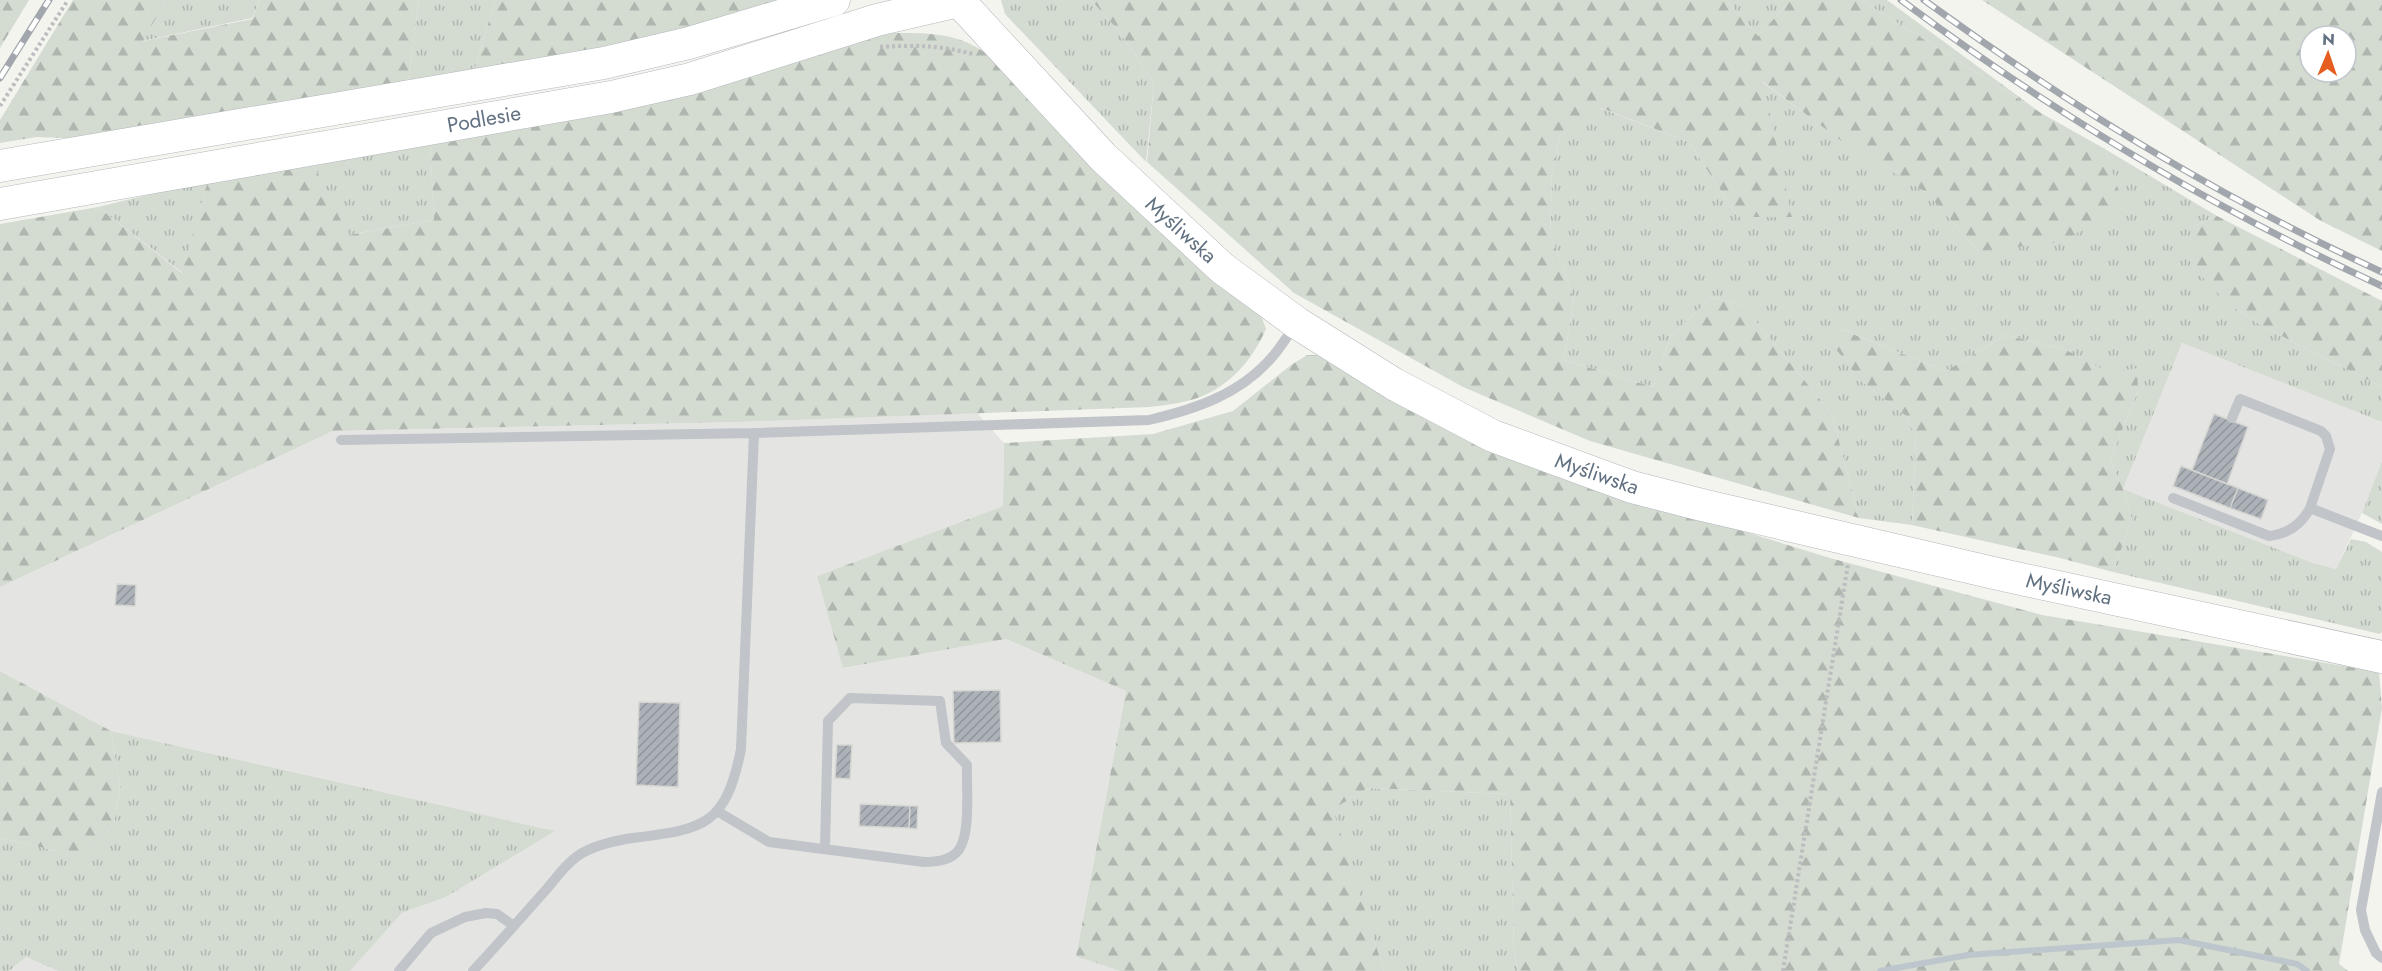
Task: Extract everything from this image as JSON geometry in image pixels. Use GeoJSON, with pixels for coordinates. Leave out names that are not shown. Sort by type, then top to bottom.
{"type":"FeatureCollection","features":[{"type":"Feature","properties":{"kind":"street","name":"Podlesie"},"geometry":{"type":"LineString","coordinates":[[0,204],[611,97],[690,79],[878,10],[959,1]]}},
{"type":"Feature","properties":{"kind":"street","name":"Myśliwska"},"geometry":{"type":"LineString","coordinates":[[959,1],[1103,157],[1222,268],[1297,323],[1394,384],[1492,436],[1632,488],[1998,574],[2382,657]]}},
{"type":"Feature","properties":{"kind":"street","name":"Podlesie"},"geometry":{"type":"LineString","coordinates":[[0,166],[604,63],[689,43],[824,2]]}},
{"type":"Feature","properties":{"kind":"lane"},"geometry":{"type":"LineString","coordinates":[[341,440],[753,433],[1149,420],[1187,411],[1222,397],[1252,377],[1273,357],[1297,323]]}},
{"type":"Feature","properties":{"kind":"lane"},"geometry":{"type":"LineString","coordinates":[[2172,498],[2269,536],[2279,535],[2304,520],[2330,449],[2326,436],[2321,431],[2240,399],[2232,418]]}},
{"type":"Feature","properties":{"kind":"lane"},"geometry":{"type":"LineString","coordinates":[[474,971],[576,857],[610,842],[685,831],[704,823],[717,812],[735,779],[741,748],[753,433]]}},
{"type":"Feature","properties":{"kind":"lane"},"geometry":{"type":"LineString","coordinates":[[2310,508],[2382,536]]}},
{"type":"Feature","properties":{"kind":"lane"},"geometry":{"type":"LineString","coordinates":[[717,812],[769,842],[924,862],[939,862],[956,853],[965,836],[967,765],[946,743],[940,701],[850,698],[828,721],[825,849]]}},
{"type":"Feature","properties":{"kind":"lane"},"geometry":{"type":"LineString","coordinates":[[2382,792],[2361,910],[2365,930],[2376,953],[2382,958]]}},
{"type":"Feature","properties":{"kind":"lane"},"geometry":{"type":"LineString","coordinates":[[399,971],[430,933],[465,916],[497,914],[514,926]]}},
{"type":"Feature","properties":{"kind":"path"},"geometry":{"type":"LineString","coordinates":[[0,106],[68,0]]}},
{"type":"Feature","properties":{"kind":"path"},"geometry":{"type":"LineString","coordinates":[[1783,971],[1852,539]]}},
{"type":"Feature","properties":{"kind":"shaded area"},"geometry":{"type":"Polygon","coordinates":[[[2182,343],[2382,422],[2382,461],[2362,513],[2336,569],[2313,563],[2123,489],[2182,343]]]}},
{"type":"Feature","properties":{"kind":"shaded area"},"geometry":{"type":"Polygon","coordinates":[[[977,413],[1004,443],[1003,506],[817,576],[844,668],[1006,639],[1126,691],[1076,955],[1120,971],[350,971],[402,913],[446,897],[554,831],[111,731],[0,671],[0,587],[333,431],[739,422],[977,413]]]}},
{"type":"Feature","properties":{"kind":"shaded area"},"geometry":{"type":"Polygon","coordinates":[[[26,957],[58,971],[9,971],[26,957]]]}},
{"type":"Feature","properties":{"kind":"green space"},"geometry":{"type":"Polygon","coordinates":[[[0,0],[29,0],[0,48],[0,0]]]}},
{"type":"Feature","properties":{"kind":"green space"},"geometry":{"type":"Polygon","coordinates":[[[73,0],[166,0],[143,41],[252,19],[260,0],[419,0],[408,82],[93,139],[36,137],[0,143],[0,120],[73,0]]]}},
{"type":"Feature","properties":{"kind":"green space"},"geometry":{"type":"Polygon","coordinates":[[[166,0],[260,0],[252,18],[142,41],[166,0]]]}},
{"type":"Feature","properties":{"kind":"green space"},"geometry":{"type":"Polygon","coordinates":[[[419,0],[497,0],[474,72],[408,82],[419,0]]]}},
{"type":"Feature","properties":{"kind":"green space"},"geometry":{"type":"Polygon","coordinates":[[[497,0],[792,0],[718,24],[474,72],[497,0]]]}},
{"type":"Feature","properties":{"kind":"green space"},"geometry":{"type":"Polygon","coordinates":[[[1001,0],[1091,0],[1118,30],[1154,83],[1146,162],[1005,14],[1001,0]]]}},
{"type":"Feature","properties":{"kind":"green space"},"geometry":{"type":"Polygon","coordinates":[[[1091,0],[1726,0],[1758,36],[1791,0],[1861,0],[2041,113],[2105,149],[2124,207],[2061,242],[1978,251],[1927,193],[1843,142],[1763,82],[1792,217],[1738,217],[1689,142],[1601,108],[1560,135],[1552,173],[1550,232],[1574,299],[1564,360],[1653,387],[1671,336],[1712,297],[1742,305],[1832,414],[1859,518],[1590,441],[1463,387],[1294,293],[1147,162],[1154,83],[1118,30],[1091,0]]]}},
{"type":"Feature","properties":{"kind":"green space"},"geometry":{"type":"Polygon","coordinates":[[[1726,0],[1791,0],[1758,36],[1726,0]]]}},
{"type":"Feature","properties":{"kind":"green space"},"geometry":{"type":"Polygon","coordinates":[[[1861,0],[1887,0],[2041,113],[1861,0]]]}},
{"type":"Feature","properties":{"kind":"green space"},"geometry":{"type":"Polygon","coordinates":[[[1982,0],[2382,0],[2382,251],[2321,221],[1982,0]]]}},
{"type":"Feature","properties":{"kind":"green space"},"geometry":{"type":"Polygon","coordinates":[[[892,33],[924,33],[956,38],[987,54],[1017,80],[1261,315],[1266,329],[1246,363],[1237,373],[1227,382],[1204,395],[1191,400],[1150,407],[739,422],[333,431],[0,587],[0,224],[98,207],[182,273],[208,180],[313,163],[348,235],[434,220],[430,142],[892,33]]]}},
{"type":"Feature","properties":{"kind":"green space"},"geometry":{"type":"Polygon","coordinates":[[[1762,82],[1843,141],[1927,193],[1978,251],[2123,208],[2105,149],[2217,216],[2190,228],[2227,303],[2264,327],[2382,387],[2382,422],[2182,343],[2123,489],[2110,460],[2138,391],[2066,350],[2006,335],[1946,371],[1835,327],[1860,380],[1906,416],[1916,437],[1912,525],[1859,518],[1832,414],[1742,305],[1712,297],[1671,336],[1653,387],[1564,360],[1574,299],[1550,232],[1552,173],[1560,135],[1600,108],[1689,142],[1738,217],[1762,82]]]}},
{"type":"Feature","properties":{"kind":"green space"},"geometry":{"type":"Polygon","coordinates":[[[430,142],[434,220],[347,235],[313,163],[430,142]]]}},
{"type":"Feature","properties":{"kind":"green space"},"geometry":{"type":"Polygon","coordinates":[[[208,180],[183,273],[98,207],[208,180]]]}},
{"type":"Feature","properties":{"kind":"green space"},"geometry":{"type":"Polygon","coordinates":[[[2217,216],[2382,301],[2382,387],[2264,327],[2227,303],[2190,264],[2190,228],[2217,216]]]}},
{"type":"Feature","properties":{"kind":"green space"},"geometry":{"type":"Polygon","coordinates":[[[1835,327],[1946,371],[2006,335],[2066,350],[2110,373],[2137,368],[2138,391],[2110,460],[2123,489],[2132,519],[2113,572],[1912,525],[1916,437],[1906,416],[1860,380],[1832,344],[1835,327]]]}},
{"type":"Feature","properties":{"kind":"green space"},"geometry":{"type":"Polygon","coordinates":[[[1307,355],[1324,355],[1567,477],[1830,558],[2042,615],[2379,672],[2382,708],[2339,964],[2348,971],[1518,971],[1514,953],[1510,794],[1368,788],[1333,809],[1384,971],[1120,971],[1076,956],[1126,691],[1006,639],[843,668],[817,576],[1003,506],[1004,443],[1153,434],[1233,411],[1307,355]]]}},
{"type":"Feature","properties":{"kind":"green space"},"geometry":{"type":"Polygon","coordinates":[[[2382,461],[2382,524],[2362,513],[2382,461]]]}},
{"type":"Feature","properties":{"kind":"green space"},"geometry":{"type":"Polygon","coordinates":[[[2123,489],[2313,563],[2336,569],[2351,539],[2366,542],[2382,552],[2382,632],[2380,634],[2113,572],[2132,519],[2123,489]]]}},
{"type":"Feature","properties":{"kind":"green space"},"geometry":{"type":"Polygon","coordinates":[[[0,671],[111,731],[120,788],[114,824],[90,851],[57,851],[0,838],[0,671]]]}},
{"type":"Feature","properties":{"kind":"green space"},"geometry":{"type":"Polygon","coordinates":[[[111,731],[555,831],[446,897],[402,913],[350,971],[58,971],[26,957],[9,971],[0,971],[0,838],[57,851],[90,851],[114,824],[120,788],[111,731]]]}},
{"type":"Feature","properties":{"kind":"green space"},"geometry":{"type":"Polygon","coordinates":[[[1368,788],[1510,794],[1514,953],[1518,971],[1384,971],[1332,809],[1368,788]]]}},
{"type":"Feature","properties":{"kind":"building"},"geometry":{"type":"Polygon","coordinates":[[[2214,414],[2248,427],[2227,484],[2192,470],[2214,414]]]}},
{"type":"Feature","properties":{"kind":"building"},"geometry":{"type":"Polygon","coordinates":[[[2181,466],[2238,488],[2230,508],[2173,486],[2181,466]]]}},
{"type":"Feature","properties":{"kind":"building"},"geometry":{"type":"Polygon","coordinates":[[[2238,488],[2268,500],[2261,519],[2230,508],[2238,488]]]}},
{"type":"Feature","properties":{"kind":"building"},"geometry":{"type":"Polygon","coordinates":[[[117,584],[136,585],[135,606],[115,605],[117,584]]]}},
{"type":"Feature","properties":{"kind":"building"},"geometry":{"type":"Polygon","coordinates":[[[1000,690],[1001,742],[954,743],[953,691],[1000,690]]]}},
{"type":"Feature","properties":{"kind":"building"},"geometry":{"type":"Polygon","coordinates":[[[639,702],[680,703],[678,787],[636,785],[639,702]]]}},
{"type":"Feature","properties":{"kind":"building"},"geometry":{"type":"Polygon","coordinates":[[[837,745],[852,745],[850,779],[835,778],[837,745]]]}},
{"type":"Feature","properties":{"kind":"building"},"geometry":{"type":"Polygon","coordinates":[[[860,804],[910,806],[909,828],[859,826],[860,804]]]}},
{"type":"Feature","properties":{"kind":"building"},"geometry":{"type":"Polygon","coordinates":[[[910,806],[918,806],[917,829],[909,828],[910,806]]]}},
{"type":"Feature","properties":{"kind":"waterway"},"geometry":{"type":"LineString","coordinates":[[1880,971],[1968,955],[2179,940],[2297,964],[2307,971]]}},
{"type":"Feature","properties":{"kind":"railway"},"geometry":{"type":"LineString","coordinates":[[0,78],[49,0]]}},
{"type":"Feature","properties":{"kind":"railway"},"geometry":{"type":"LineString","coordinates":[[1901,0],[2016,81],[2134,156],[2257,224],[2382,286]]}},
{"type":"Feature","properties":{"kind":"railway"},"geometry":{"type":"LineString","coordinates":[[1924,0],[1978,39],[2146,148],[2262,213],[2382,272]]}}]}
